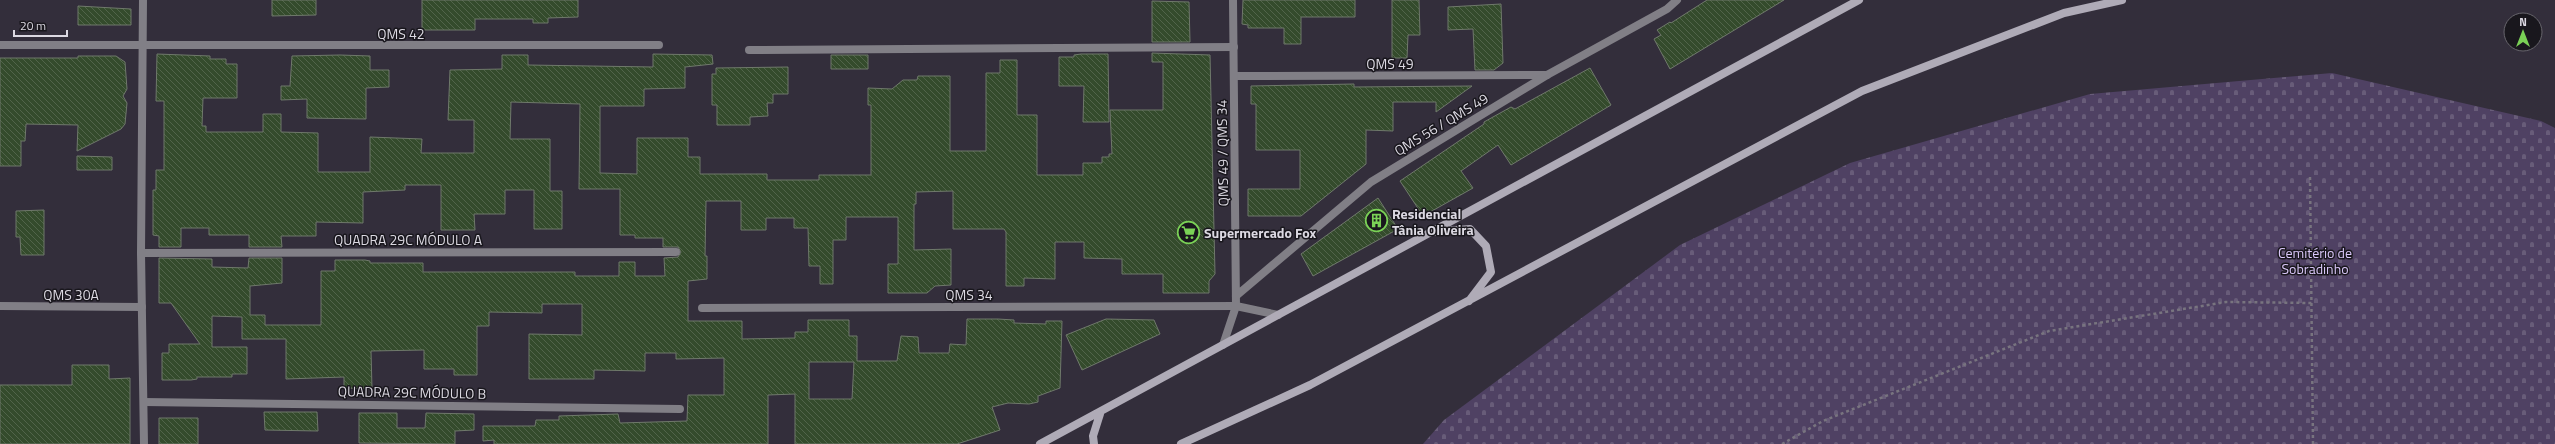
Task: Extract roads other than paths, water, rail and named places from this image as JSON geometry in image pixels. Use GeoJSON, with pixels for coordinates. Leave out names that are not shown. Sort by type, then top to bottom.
{"type":"FeatureCollection","features":[{"type":"Feature","properties":{"kind":"main road"},"geometry":{"type":"LineString","coordinates":[[1042,444],[1100,414],[1278,314],[1859,0]]}},
{"type":"Feature","properties":{"kind":"main road"},"geometry":{"type":"LineString","coordinates":[[1181,444],[1310,385],[1468,303],[1862,91],[2064,13],[2122,0]]}},
{"type":"Feature","properties":{"kind":"main road"},"geometry":{"type":"LineString","coordinates":[[1429,232],[1470,229],[1486,246],[1491,272],[1468,303]]}},
{"type":"Feature","properties":{"kind":"main road"},"geometry":{"type":"LineString","coordinates":[[1094,444],[1093,436],[1100,414]]}},
{"type":"Feature","properties":{"kind":"street"},"geometry":{"type":"LineString","coordinates":[[143,0],[141,253],[144,444]]}},
{"type":"Feature","properties":{"kind":"street","name":"QMS 49 / QMS 34"},"geometry":{"type":"LineString","coordinates":[[1223,345],[1236,306],[1233,0]]}},
{"type":"Feature","properties":{"kind":"street","name":"QMS 56 / QMS 49"},"geometry":{"type":"LineString","coordinates":[[1236,296],[1371,182],[1547,75],[1667,9],[1677,0]]}},
{"type":"Feature","properties":{"kind":"street","name":"QMS 42"},"geometry":{"type":"LineString","coordinates":[[0,45],[143,47],[659,45]]}},
{"type":"Feature","properties":{"kind":"street"},"geometry":{"type":"LineString","coordinates":[[749,50],[1234,47]]}},
{"type":"Feature","properties":{"kind":"street","name":"QMS 49"},"geometry":{"type":"LineString","coordinates":[[1234,76],[1547,75]]}},
{"type":"Feature","properties":{"kind":"street","name":"QUADRA 29C MÓDULO A"},"geometry":{"type":"LineString","coordinates":[[141,253],[676,252]]}},
{"type":"Feature","properties":{"kind":"street","name":"QMS 30A"},"geometry":{"type":"LineString","coordinates":[[0,306],[142,307]]}},
{"type":"Feature","properties":{"kind":"street","name":"QMS 34"},"geometry":{"type":"LineString","coordinates":[[702,308],[1236,306],[1278,314]]}},
{"type":"Feature","properties":{"kind":"street","name":"QUADRA 29C MÓDULO B"},"geometry":{"type":"LineString","coordinates":[[144,402],[680,409]]}},
{"type":"Feature","properties":{"kind":"place","name":"Residencial Tânia Oliveira"},"geometry":{"type":"Point","coordinates":[1376,221]}},
{"type":"Feature","properties":{"kind":"place","name":"Supermercado Fox"},"geometry":{"type":"Point","coordinates":[1189,232]}},
{"type":"Feature","properties":{"kind":"park label","name":"Cemitério de Sobradinho"},"geometry":{"type":"Point","coordinates":[2315,260]}}]}
